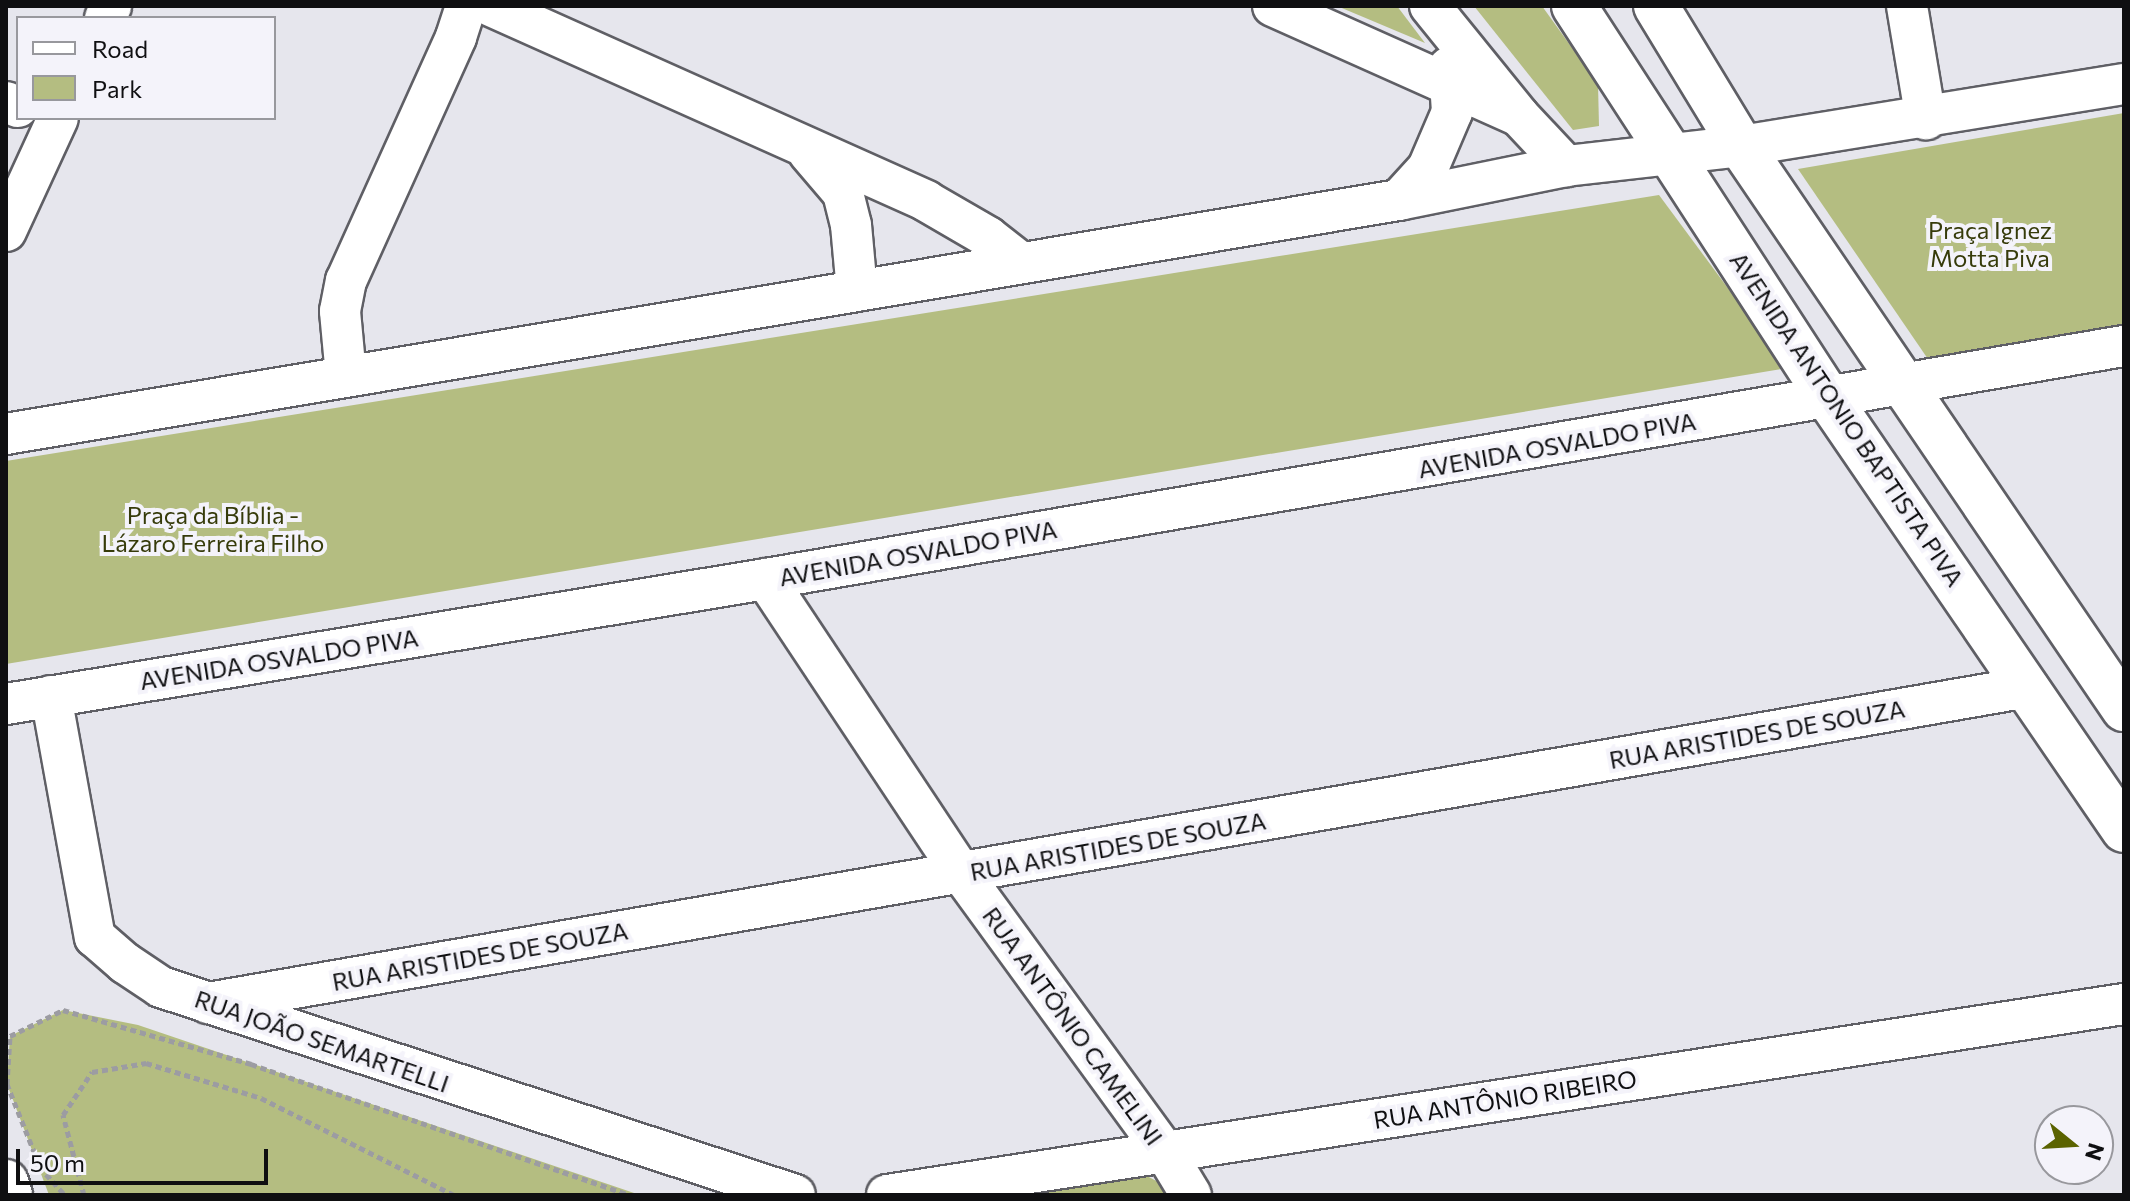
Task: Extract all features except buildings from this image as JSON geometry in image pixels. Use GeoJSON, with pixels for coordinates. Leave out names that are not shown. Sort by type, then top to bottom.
{"type":"FeatureCollection","features":[{"type":"Feature","properties":{"kind":"main road","name":"AVENIDA ANTONIO BAPTISTA PIVA"},"geometry":{"type":"LineString","coordinates":[[1574,6],[1673,154],[1829,399],[2124,830]]}},
{"type":"Feature","properties":{"kind":"main road"},"geometry":{"type":"LineString","coordinates":[[1656,6],[1741,146],[1900,384],[2124,709]]}},
{"type":"Feature","properties":{"kind":"street"},"geometry":{"type":"LineString","coordinates":[[346,376],[340,311],[346,281],[456,37],[466,6]]}},
{"type":"Feature","properties":{"kind":"street"},"geometry":{"type":"LineString","coordinates":[[491,6],[960,218],[1020,262]]}},
{"type":"Feature","properties":{"kind":"street"},"geometry":{"type":"LineString","coordinates":[[1275,6],[1453,89],[1519,116]]}},
{"type":"Feature","properties":{"kind":"street"},"geometry":{"type":"LineString","coordinates":[[1907,6],[1926,119]]}},
{"type":"Feature","properties":{"kind":"street"},"geometry":{"type":"LineString","coordinates":[[1435,13],[1519,116],[1566,166]]}},
{"type":"Feature","properties":{"kind":"street"},"geometry":{"type":"LineString","coordinates":[[1399,200],[1428,168],[1452,112],[1453,89],[1435,13]]}},
{"type":"Feature","properties":{"kind":"street"},"geometry":{"type":"LineString","coordinates":[[6,434],[1399,200],[1566,166],[1741,146],[1926,119],[2124,84]]}},
{"type":"Feature","properties":{"kind":"street"},"geometry":{"type":"LineString","coordinates":[[6,231],[52,120]]}},
{"type":"Feature","properties":{"kind":"street"},"geometry":{"type":"LineString","coordinates":[[807,150],[843,193],[851,225],[857,291]]}},
{"type":"Feature","properties":{"kind":"street"},"geometry":{"type":"LineString","coordinates":[[1900,384],[2124,346]]}},
{"type":"Feature","properties":{"kind":"street","name":"AVENIDA OSVALDO PIVA"},"geometry":{"type":"LineString","coordinates":[[6,704],[766,579],[1829,399],[1900,384]]}},
{"type":"Feature","properties":{"kind":"street","name":"RUA ANTÔNIO CAMELINI"},"geometry":{"type":"LineString","coordinates":[[766,579],[962,874],[1165,1152],[1191,1195]]}},
{"type":"Feature","properties":{"kind":"street","name":"RUA ARISTIDES DE SOUZA"},"geometry":{"type":"LineString","coordinates":[[208,1003],[2028,687]]}},
{"type":"Feature","properties":{"kind":"street","name":"RUA JOÃO SEMARTELLI"},"geometry":{"type":"LineString","coordinates":[[51,696],[95,937],[125,963],[161,987],[795,1195]]}},
{"type":"Feature","properties":{"kind":"street","name":"RUA ANTÔNIO RIBEIRO"},"geometry":{"type":"LineString","coordinates":[[887,1195],[2124,1004]]}},
{"type":"Feature","properties":{"kind":"path"},"geometry":{"type":"LineString","coordinates":[[65,1195],[25,1181],[7,1084],[10,1036],[63,1010],[251,1064],[630,1195]]}},
{"type":"Feature","properties":{"kind":"path"},"geometry":{"type":"LineString","coordinates":[[84,1195],[63,1115],[92,1072],[146,1063],[261,1098],[454,1195]]}},
{"type":"Feature","properties":{"kind":"green space"},"geometry":{"type":"Polygon","coordinates":[[[1337,6],[1397,6],[1425,43],[1337,6]]]}},
{"type":"Feature","properties":{"kind":"green space"},"geometry":{"type":"Polygon","coordinates":[[[1474,6],[1542,6],[1598,84],[1599,126],[1573,130],[1474,6]]]}},
{"type":"Feature","properties":{"kind":"green space","name":"Praça Ignez Motta Piva"},"geometry":{"type":"Polygon","coordinates":[[[2124,113],[2124,329],[1930,362],[1798,169],[2124,113]]]}},
{"type":"Feature","properties":{"kind":"green space","name":"Praça da Bíblia - Lázaro Ferreira Filho"},"geometry":{"type":"Polygon","coordinates":[[[1659,195],[1787,368],[6,664],[6,461],[1659,195]]]}},
{"type":"Feature","properties":{"kind":"green space"},"geometry":{"type":"Polygon","coordinates":[[[63,1010],[138,1025],[640,1195],[49,1195],[7,1084],[10,1036],[63,1010]]]}},
{"type":"Feature","properties":{"kind":"green space"},"geometry":{"type":"Polygon","coordinates":[[[1145,1175],[1162,1184],[1169,1195],[1019,1195],[1145,1175]]]}}]}
